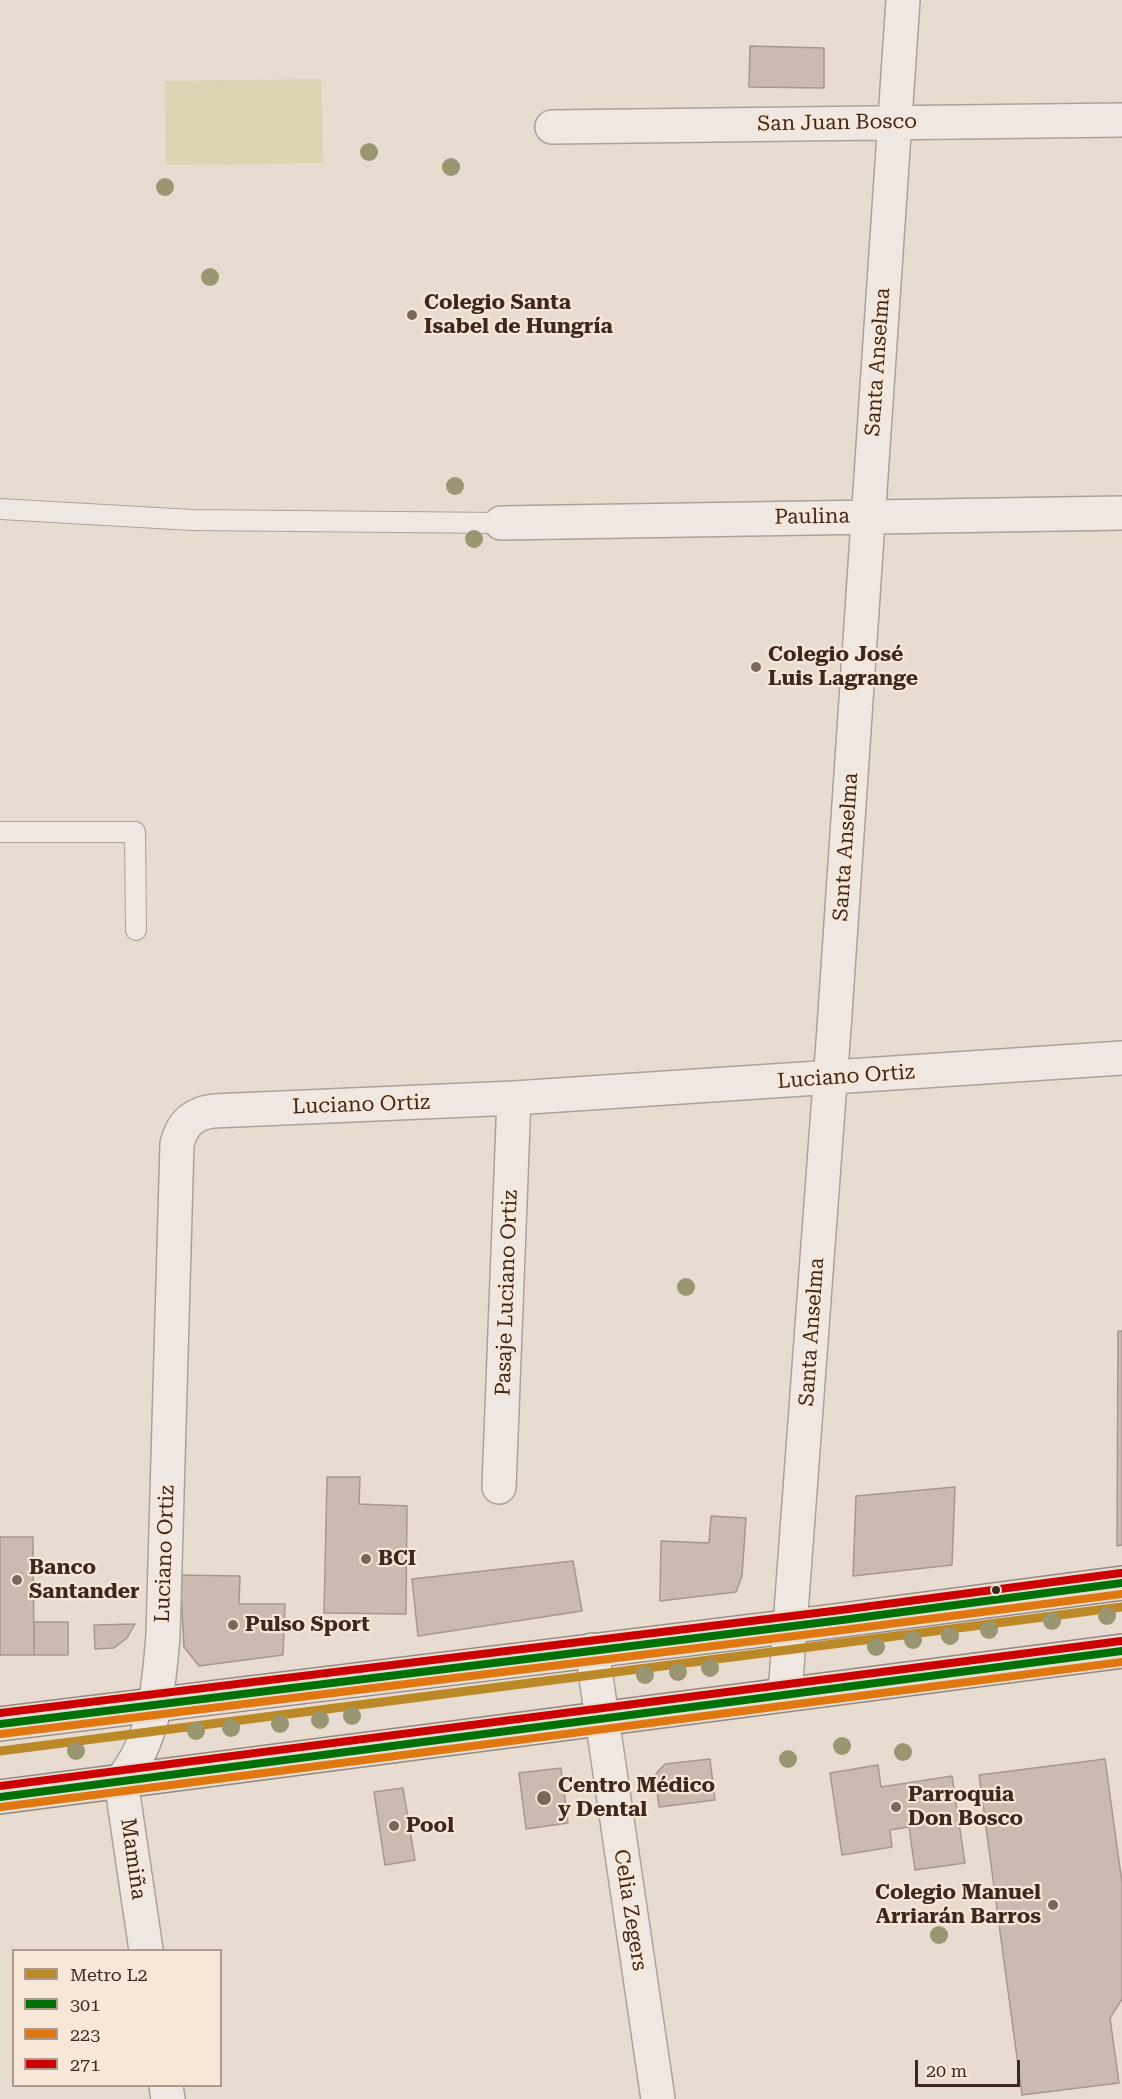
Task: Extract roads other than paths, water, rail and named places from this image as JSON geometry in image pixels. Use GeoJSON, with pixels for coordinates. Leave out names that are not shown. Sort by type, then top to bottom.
{"type":"FeatureCollection","features":[{"type":"Feature","properties":{"kind":"main road"},"geometry":{"type":"LineString","coordinates":[[0,1724],[1122,1583]]}},
{"type":"Feature","properties":{"kind":"main road"},"geometry":{"type":"LineString","coordinates":[[0,1797],[1122,1651]]}},
{"type":"Feature","properties":{"kind":"street","name":"Santa Anselma"},"geometry":{"type":"LineString","coordinates":[[785,1694],[830,1078],[903,0]]}},
{"type":"Feature","properties":{"kind":"street","name":"San Juan Bosco"},"geometry":{"type":"LineString","coordinates":[[552,127],[1122,120]]}},
{"type":"Feature","properties":{"kind":"street","name":"Paulina"},"geometry":{"type":"LineString","coordinates":[[501,523],[1122,513]]}},
{"type":"Feature","properties":{"kind":"street","name":"Luciano Ortiz"},"geometry":{"type":"LineString","coordinates":[[155,1705],[163,1635],[177,1144],[180,1131],[188,1120],[200,1113],[213,1111],[514,1098],[1122,1058]]}},
{"type":"Feature","properties":{"kind":"street","name":"Pasaje Luciano Ortiz"},"geometry":{"type":"LineString","coordinates":[[500,1487],[514,1098]]}},
{"type":"Feature","properties":{"kind":"street","name":"Celia Zegers"},"geometry":{"type":"LineString","coordinates":[[592,1650],[658,2099]]}},
{"type":"Feature","properties":{"kind":"street"},"geometry":{"type":"LineString","coordinates":[[121,1781],[134,1765],[143,1747],[155,1705]]}},
{"type":"Feature","properties":{"kind":"street","name":"Mamiña"},"geometry":{"type":"LineString","coordinates":[[121,1781],[146,1949]]}},
{"type":"Feature","properties":{"kind":"lane"},"geometry":{"type":"LineString","coordinates":[[0,509],[192,520],[501,523]]}},
{"type":"Feature","properties":{"kind":"lane"},"geometry":{"type":"LineString","coordinates":[[0,832],[135,832],[136,930]]}},
{"type":"Feature","properties":{"kind":"metro line","name":"L2"},"geometry":{"type":"LineString","coordinates":[[0,1751],[1122,1607]]}},
{"type":"Feature","properties":{"kind":"place","name":"Colegio Santa Isabel de Hungría"},"geometry":{"type":"Point","coordinates":[412,315]}},
{"type":"Feature","properties":{"kind":"place","name":"Colegio José Luis Lagrange"},"geometry":{"type":"Point","coordinates":[756,667]}},
{"type":"Feature","properties":{"kind":"place","name":"BCI"},"geometry":{"type":"Point","coordinates":[366,1559]}},
{"type":"Feature","properties":{"kind":"place","name":"Banco Santander"},"geometry":{"type":"Point","coordinates":[17,1580]}},
{"type":"Feature","properties":{"kind":"place","name":"Pulso Sport"},"geometry":{"type":"Point","coordinates":[233,1625]}},
{"type":"Feature","properties":{"kind":"place","name":"Centro Médico y Dental"},"geometry":{"type":"Point","coordinates":[544,1798]}},
{"type":"Feature","properties":{"kind":"place","name":"Parroquia Don Bosco"},"geometry":{"type":"Point","coordinates":[896,1807]}},
{"type":"Feature","properties":{"kind":"place","name":"Pool"},"geometry":{"type":"Point","coordinates":[394,1826]}},
{"type":"Feature","properties":{"kind":"place","name":"Colegio Manuel Arriarán Barros"},"geometry":{"type":"Point","coordinates":[1053,1905]}}]}
